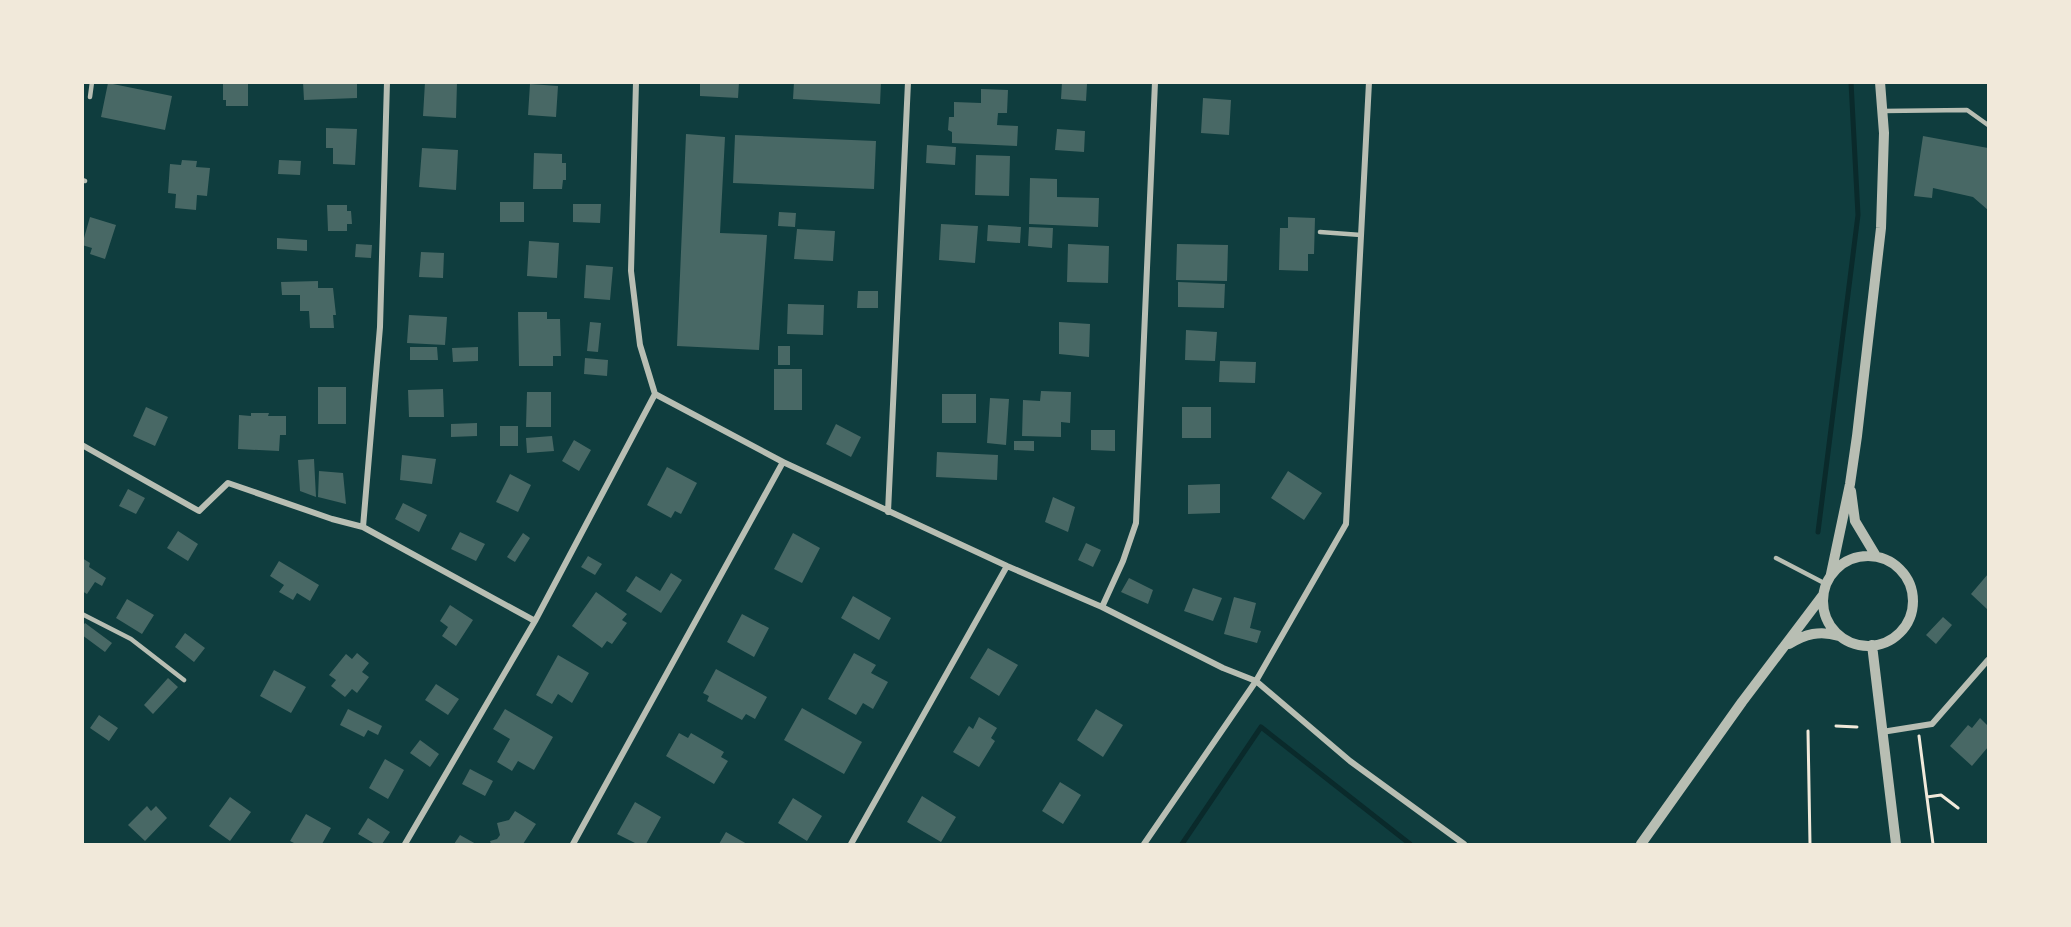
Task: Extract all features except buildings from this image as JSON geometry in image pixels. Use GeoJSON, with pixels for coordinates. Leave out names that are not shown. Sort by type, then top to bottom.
{"type":"FeatureCollection","features":[{"type":"Feature","properties":{"kind":"street"},"geometry":{"type":"LineString","coordinates":[[363,527],[380,327],[387,82]]}},
{"type":"Feature","properties":{"kind":"street"},"geometry":{"type":"LineString","coordinates":[[636,82],[631,271],[640,345],[655,394],[783,462],[888,512],[1102,607],[1223,668],[1256,681],[1350,761],[1464,844]]}},
{"type":"Feature","properties":{"kind":"street"},"geometry":{"type":"LineString","coordinates":[[888,512],[908,82]]}},
{"type":"Feature","properties":{"kind":"street"},"geometry":{"type":"LineString","coordinates":[[1102,607],[1123,561],[1136,523],[1155,82]]}},
{"type":"Feature","properties":{"kind":"street"},"geometry":{"type":"LineString","coordinates":[[1144,844],[1256,681],[1346,524],[1369,82]]}},
{"type":"Feature","properties":{"kind":"street"},"geometry":{"type":"LineString","coordinates":[[1842,637],[1834,631],[1825,614],[1827,584],[1850,484],[1881,228],[1884,133],[1880,82]]}},
{"type":"Feature","properties":{"kind":"street"},"geometry":{"type":"LineString","coordinates":[[405,844],[534,621],[655,394]]}},
{"type":"Feature","properties":{"kind":"street"},"geometry":{"type":"LineString","coordinates":[[82,445],[199,511],[228,483],[332,519],[363,527],[534,621]]}},
{"type":"Feature","properties":{"kind":"street"},"geometry":{"type":"LineString","coordinates":[[573,844],[783,462]]}},
{"type":"Feature","properties":{"kind":"street"},"geometry":{"type":"LineString","coordinates":[[1850,484],[1855,521],[1876,556]]}},
{"type":"Feature","properties":{"kind":"street"},"geometry":{"type":"LineString","coordinates":[[1641,844],[1840,565],[1863,556],[1876,556],[1896,566],[1909,583],[1913,604],[1910,615],[1899,633],[1890,639],[1872,645],[1860,645],[1829,633],[1810,633],[1783,647]]}},
{"type":"Feature","properties":{"kind":"street"},"geometry":{"type":"LineString","coordinates":[[851,844],[1007,566]]}},
{"type":"Feature","properties":{"kind":"street"},"geometry":{"type":"LineString","coordinates":[[1872,645],[1896,844]]}},
{"type":"Feature","properties":{"kind":"street"},"geometry":{"type":"LineString","coordinates":[[1882,732],[1932,724],[1989,660]]}},
{"type":"Feature","properties":{"kind":"lane"},"geometry":{"type":"LineString","coordinates":[[90,97],[92,82]]}},
{"type":"Feature","properties":{"kind":"lane"},"geometry":{"type":"LineString","coordinates":[[1882,111],[1967,110],[1989,125]]}},
{"type":"Feature","properties":{"kind":"lane"},"geometry":{"type":"LineString","coordinates":[[1320,232],[1361,235]]}},
{"type":"Feature","properties":{"kind":"lane"},"geometry":{"type":"LineString","coordinates":[[1776,558],[1827,584]]}},
{"type":"Feature","properties":{"kind":"lane"},"geometry":{"type":"LineString","coordinates":[[82,614],[131,639],[184,680]]}},
{"type":"Feature","properties":{"kind":"path"},"geometry":{"type":"LineString","coordinates":[[1836,726],[1857,727]]}},
{"type":"Feature","properties":{"kind":"path"},"geometry":{"type":"LineString","coordinates":[[1918,726],[1933,844]]}},
{"type":"Feature","properties":{"kind":"path"},"geometry":{"type":"LineString","coordinates":[[1808,731],[1810,844]]}},
{"type":"Feature","properties":{"kind":"path"},"geometry":{"type":"LineString","coordinates":[[1927,797],[1941,795],[1958,808]]}},
{"type":"Feature","properties":{"kind":"waterway"},"geometry":{"type":"LineString","coordinates":[[1818,532],[1858,215],[1851,82]]}},
{"type":"Feature","properties":{"kind":"waterway"},"geometry":{"type":"LineString","coordinates":[[1182,844],[1261,727],[1410,844]]}}]}
